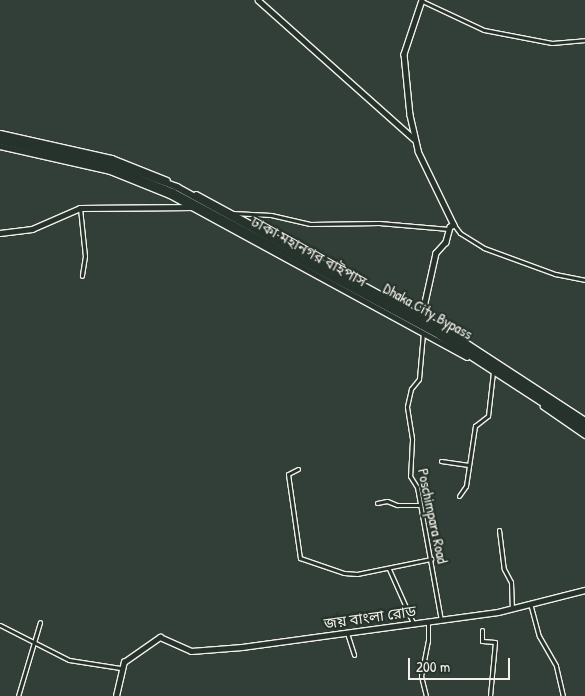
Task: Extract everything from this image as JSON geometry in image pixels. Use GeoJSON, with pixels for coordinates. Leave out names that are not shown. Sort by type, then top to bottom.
{"type":"FeatureCollection","features":[{"type":"Feature","properties":{"kind":"highway","name":"Dhaka City Bypass"},"geometry":{"type":"LineString","coordinates":[[0,137],[111,162],[177,188],[427,323],[497,365],[585,424]]}},
{"type":"Feature","properties":{"kind":"highway","name":"ঢাকা মহানগর বাইপাস"},"geometry":{"type":"LineString","coordinates":[[0,142],[111,167],[173,192],[440,336],[585,430]]}},
{"type":"Feature","properties":{"kind":"main road"},"geometry":{"type":"LineString","coordinates":[[258,0],[414,138]]}},
{"type":"Feature","properties":{"kind":"main road"},"geometry":{"type":"LineString","coordinates":[[422,0],[404,54],[414,138],[454,225],[449,229],[448,238],[436,253],[431,267],[422,316]]}},
{"type":"Feature","properties":{"kind":"main road"},"geometry":{"type":"LineString","coordinates":[[0,133],[112,158],[178,185],[422,316],[499,362],[585,420]]}},
{"type":"Feature","properties":{"kind":"main road"},"geometry":{"type":"LineString","coordinates":[[0,146],[110,171],[194,207],[422,330],[493,372],[585,435]]}},
{"type":"Feature","properties":{"kind":"main road"},"geometry":{"type":"LineString","coordinates":[[0,232],[32,228],[80,208],[194,207]]}},
{"type":"Feature","properties":{"kind":"main road","name":"জয় বাংলা রোড"},"geometry":{"type":"LineString","coordinates":[[120,668],[130,656],[160,637],[191,651],[347,634],[512,609],[585,590]]}},
{"type":"Feature","properties":{"kind":"main road"},"geometry":{"type":"LineString","coordinates":[[116,696],[120,668]]}},
{"type":"Feature","properties":{"kind":"street"},"geometry":{"type":"LineString","coordinates":[[422,0],[484,30],[552,43],[585,40]]}},
{"type":"Feature","properties":{"kind":"street"},"geometry":{"type":"LineString","coordinates":[[80,208],[85,256],[82,276]]}},
{"type":"Feature","properties":{"kind":"street"},"geometry":{"type":"LineString","coordinates":[[232,213],[271,215],[310,224],[379,223],[449,229]]}},
{"type":"Feature","properties":{"kind":"street"},"geometry":{"type":"LineString","coordinates":[[454,225],[460,233],[484,248],[550,272],[585,280]]}},
{"type":"Feature","properties":{"kind":"street","name":"Poschimpara Road"},"geometry":{"type":"LineString","coordinates":[[422,330],[419,379],[412,389],[407,407],[412,440],[410,476],[417,487],[441,620]]}},
{"type":"Feature","properties":{"kind":"street"},"geometry":{"type":"LineString","coordinates":[[459,496],[466,486],[475,426],[488,416],[493,372]]}},
{"type":"Feature","properties":{"kind":"street"},"geometry":{"type":"LineString","coordinates":[[441,461],[469,465]]}},
{"type":"Feature","properties":{"kind":"street"},"geometry":{"type":"LineString","coordinates":[[298,469],[288,474],[300,558],[344,573],[389,568],[430,559]]}},
{"type":"Feature","properties":{"kind":"street"},"geometry":{"type":"LineString","coordinates":[[377,503],[387,501],[397,505],[419,505]]}},
{"type":"Feature","properties":{"kind":"street"},"geometry":{"type":"LineString","coordinates":[[499,530],[504,569],[511,582],[512,609]]}},
{"type":"Feature","properties":{"kind":"street"},"geometry":{"type":"LineString","coordinates":[[389,568],[413,623]]}},
{"type":"Feature","properties":{"kind":"street"},"geometry":{"type":"LineString","coordinates":[[530,603],[539,636],[556,666],[563,696]]}},
{"type":"Feature","properties":{"kind":"street"},"geometry":{"type":"LineString","coordinates":[[18,696],[40,622]]}},
{"type":"Feature","properties":{"kind":"street"},"geometry":{"type":"LineString","coordinates":[[426,696],[421,676],[428,641],[428,622]]}},
{"type":"Feature","properties":{"kind":"street"},"geometry":{"type":"LineString","coordinates":[[0,625],[69,660],[120,668]]}},
{"type":"Feature","properties":{"kind":"street"},"geometry":{"type":"LineString","coordinates":[[482,630],[482,641],[495,642],[490,696]]}},
{"type":"Feature","properties":{"kind":"street"},"geometry":{"type":"LineString","coordinates":[[347,634],[354,654]]}}]}
